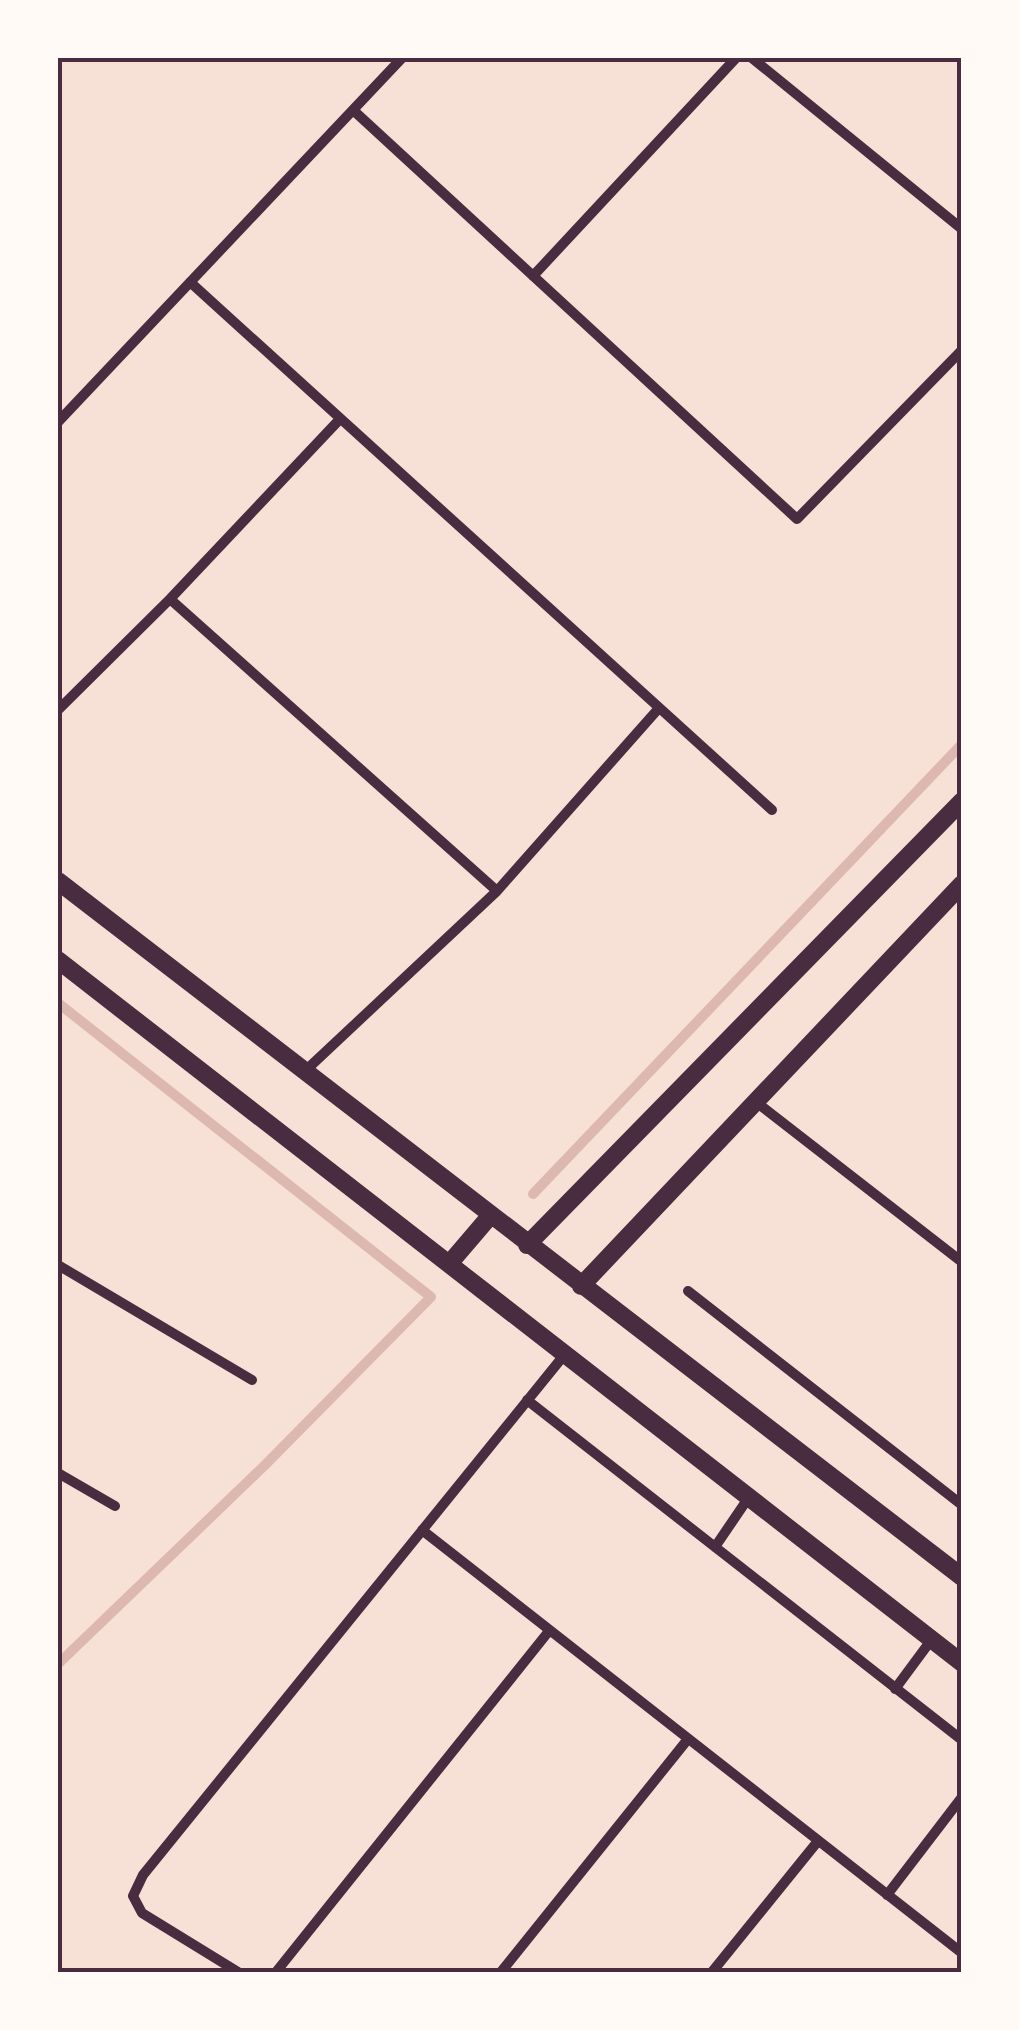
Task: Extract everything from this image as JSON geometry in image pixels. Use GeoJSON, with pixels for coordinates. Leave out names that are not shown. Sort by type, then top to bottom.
{"type":"FeatureCollection","features":[{"type":"Feature","properties":{"kind":"street"},"geometry":{"type":"LineString","coordinates":[[58,422],[402,58]]}},
{"type":"Feature","properties":{"kind":"street"},"geometry":{"type":"LineString","coordinates":[[533,276],[736,58]]}},
{"type":"Feature","properties":{"kind":"street"},"geometry":{"type":"LineString","coordinates":[[752,58],[962,229]]}},
{"type":"Feature","properties":{"kind":"street"},"geometry":{"type":"LineString","coordinates":[[353,110],[797,520],[962,350]]}},
{"type":"Feature","properties":{"kind":"street"},"geometry":{"type":"LineString","coordinates":[[190,282],[772,810]]}},
{"type":"Feature","properties":{"kind":"street"},"geometry":{"type":"LineString","coordinates":[[58,710],[170,599],[340,419]]}},
{"type":"Feature","properties":{"kind":"street"},"geometry":{"type":"LineString","coordinates":[[170,599],[497,891]]}},
{"type":"Feature","properties":{"kind":"street"},"geometry":{"type":"LineString","coordinates":[[304,1072],[497,891],[660,708]]}},
{"type":"Feature","properties":{"kind":"street"},"geometry":{"type":"LineString","coordinates":[[528,1245],[962,801]]}},
{"type":"Feature","properties":{"kind":"street"},"geometry":{"type":"LineString","coordinates":[[58,881],[962,1577]]}},
{"type":"Feature","properties":{"kind":"street"},"geometry":{"type":"LineString","coordinates":[[581,1286],[962,884]]}},
{"type":"Feature","properties":{"kind":"street"},"geometry":{"type":"LineString","coordinates":[[58,960],[448,1264],[560,1360],[929,1644],[962,1662]]}},
{"type":"Feature","properties":{"kind":"street"},"geometry":{"type":"LineString","coordinates":[[756,1102],[957,1258],[962,1245]]}},
{"type":"Feature","properties":{"kind":"street"},"geometry":{"type":"LineString","coordinates":[[448,1264],[490,1216]]}},
{"type":"Feature","properties":{"kind":"street"},"geometry":{"type":"LineString","coordinates":[[58,1266],[252,1380]]}},
{"type":"Feature","properties":{"kind":"street"},"geometry":{"type":"LineString","coordinates":[[688,1291],[962,1505]]}},
{"type":"Feature","properties":{"kind":"street"},"geometry":{"type":"LineString","coordinates":[[238,1972],[142,1912],[133,1896],[143,1875],[560,1360]]}},
{"type":"Feature","properties":{"kind":"street"},"geometry":{"type":"LineString","coordinates":[[527,1400],[962,1740]]}},
{"type":"Feature","properties":{"kind":"street"},"geometry":{"type":"LineString","coordinates":[[58,1473],[114,1506]]}},
{"type":"Feature","properties":{"kind":"street"},"geometry":{"type":"LineString","coordinates":[[715,1547],[745,1503]]}},
{"type":"Feature","properties":{"kind":"street"},"geometry":{"type":"LineString","coordinates":[[422,1530],[962,1954]]}},
{"type":"Feature","properties":{"kind":"street"},"geometry":{"type":"LineString","coordinates":[[276,1972],[550,1631]]}},
{"type":"Feature","properties":{"kind":"street"},"geometry":{"type":"LineString","coordinates":[[895,1688],[929,1644]]}},
{"type":"Feature","properties":{"kind":"street"},"geometry":{"type":"LineString","coordinates":[[501,1972],[688,1739]]}},
{"type":"Feature","properties":{"kind":"street"},"geometry":{"type":"LineString","coordinates":[[888,1896],[962,1797]]}},
{"type":"Feature","properties":{"kind":"street"},"geometry":{"type":"LineString","coordinates":[[712,1972],[818,1841]]}},
{"type":"Feature","properties":{"kind":"waterway"},"geometry":{"type":"LineString","coordinates":[[533,1194],[962,744]]}},
{"type":"Feature","properties":{"kind":"waterway"},"geometry":{"type":"LineString","coordinates":[[58,1003],[431,1297],[264,1466],[58,1664]]}}]}
